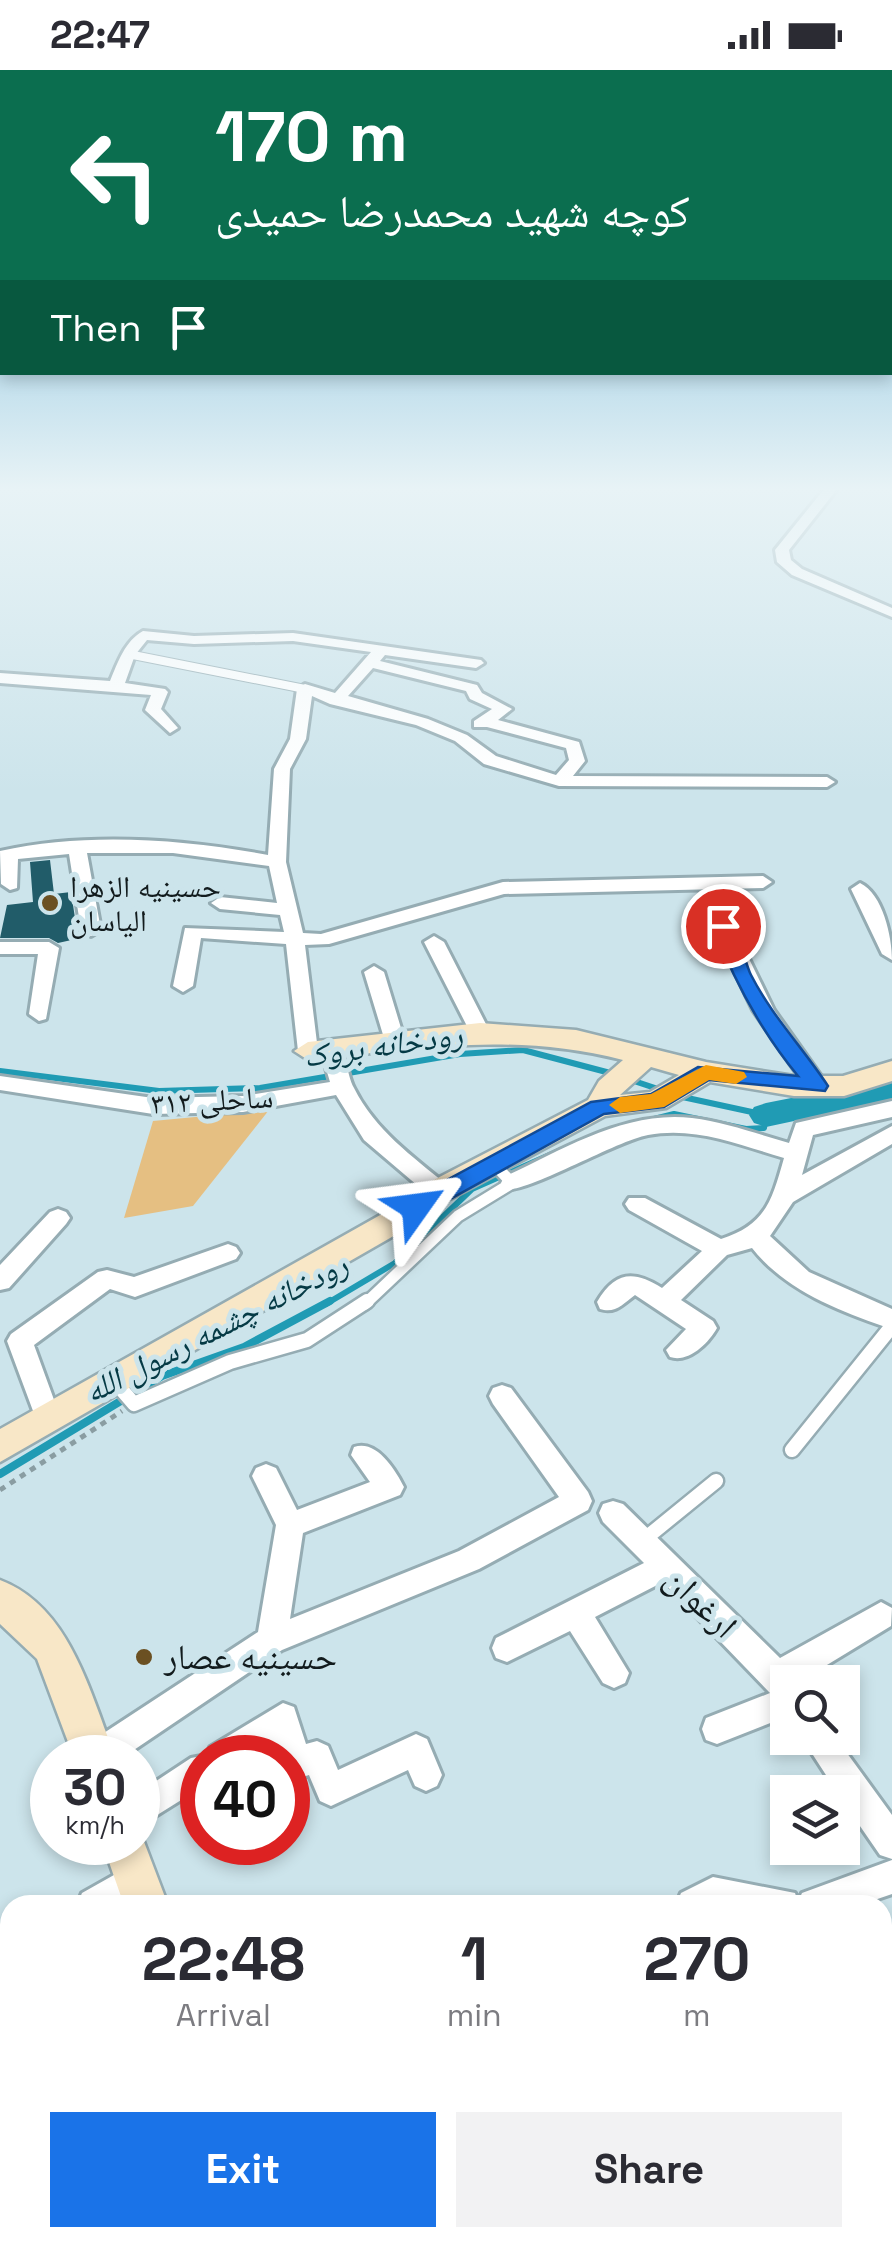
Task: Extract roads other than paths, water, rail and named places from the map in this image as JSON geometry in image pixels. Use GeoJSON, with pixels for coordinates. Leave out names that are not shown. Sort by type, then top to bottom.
{"type":"FeatureCollection","features":[{"type":"Feature","properties":{"kind":"street"},"geometry":{"type":"LineString","coordinates":[[839,590],[892,612]]}},
{"type":"Feature","properties":{"kind":"street"},"geometry":{"type":"LineString","coordinates":[[116,686],[128,654],[143,634],[194,640],[292,636],[476,663]]}},
{"type":"Feature","properties":{"kind":"street"},"geometry":{"type":"LineString","coordinates":[[336,701],[383,647]]}},
{"type":"Feature","properties":{"kind":"street"},"geometry":{"type":"LineString","coordinates":[[370,663],[472,688],[476,696],[504,708],[460,738]]}},
{"type":"Feature","properties":{"kind":"street"},"geometry":{"type":"LineString","coordinates":[[0,678],[160,692],[153,710],[170,728]]}},
{"type":"Feature","properties":{"kind":"street"},"geometry":{"type":"LineString","coordinates":[[439,1191],[372,1134],[319,1050],[277,862],[282,770],[298,739],[305,690],[398,714],[460,738],[490,760],[558,782],[827,782]]}},
{"type":"Feature","properties":{"kind":"street"},"geometry":{"type":"LineString","coordinates":[[485,720],[573,745],[577,761],[558,782]]}},
{"type":"Feature","properties":{"kind":"street"},"geometry":{"type":"LineString","coordinates":[[10,884],[4,855],[78,846],[182,845],[277,862]]}},
{"type":"Feature","properties":{"kind":"street"},"geometry":{"type":"LineString","coordinates":[[78,846],[91,930]]}},
{"type":"Feature","properties":{"kind":"street"},"geometry":{"type":"LineString","coordinates":[[182,986],[192,932],[322,940],[503,888],[763,882]]}},
{"type":"Feature","properties":{"kind":"street"},"geometry":{"type":"LineString","coordinates":[[860,889],[892,954]]}},
{"type":"Feature","properties":{"kind":"street"},"geometry":{"type":"LineString","coordinates":[[220,903],[289,910]]}},
{"type":"Feature","properties":{"kind":"street"},"geometry":{"type":"LineString","coordinates":[[723,926],[741,974],[780,1040],[849,1098]]}},
{"type":"Feature","properties":{"kind":"street"},"geometry":{"type":"LineString","coordinates":[[434,942],[480,1032]]}},
{"type":"Feature","properties":{"kind":"street"},"geometry":{"type":"LineString","coordinates":[[0,948],[49,948],[39,1014]]}},
{"type":"Feature","properties":{"kind":"street"},"geometry":{"type":"LineString","coordinates":[[374,972],[394,1038]]}},
{"type":"Feature","properties":{"kind":"street"},"geometry":{"type":"LineString","coordinates":[[319,1050],[394,1038],[480,1032],[576,1039],[616,1085],[656,1101],[695,1078]]}},
{"type":"Feature","properties":{"kind":"street"},"geometry":{"type":"LineString","coordinates":[[665,1300],[719,1248],[758,1236],[785,1196],[804,1129],[892,1071]]}},
{"type":"Feature","properties":{"kind":"street"},"geometry":{"type":"LineString","coordinates":[[503,1174],[616,1085],[695,1078],[849,1098],[892,1108]]}},
{"type":"Feature","properties":{"kind":"street","name":"ساحلی ۳۱۲"},"geometry":{"type":"LineString","coordinates":[[0,1082],[153,1106],[242,1104],[342,1087]]}},
{"type":"Feature","properties":{"kind":"street"},"geometry":{"type":"LineString","coordinates":[[616,1085],[624,1134]]}},
{"type":"Feature","properties":{"kind":"street"},"geometry":{"type":"LineString","coordinates":[[0,1447],[48,1419],[124,1393],[406,1240],[439,1191],[624,1134],[689,1124],[795,1153]]}},
{"type":"Feature","properties":{"kind":"street"},"geometry":{"type":"LineString","coordinates":[[785,1196],[892,1134]]}},
{"type":"Feature","properties":{"kind":"street"},"geometry":{"type":"LineString","coordinates":[[637,1204],[719,1248]]}},
{"type":"Feature","properties":{"kind":"street"},"geometry":{"type":"LineString","coordinates":[[0,1281],[58,1218]]}},
{"type":"Feature","properties":{"kind":"street"},"geometry":{"type":"LineString","coordinates":[[758,1236],[770,1256],[816,1289],[892,1322]]}},
{"type":"Feature","properties":{"kind":"street"},"geometry":{"type":"LineString","coordinates":[[48,1419],[10,1334],[107,1279],[135,1287],[228,1253]]}},
{"type":"Feature","properties":{"kind":"street"},"geometry":{"type":"LineString","coordinates":[[609,1302],[634,1282],[665,1300],[704,1328],[679,1350]]}},
{"type":"Feature","properties":{"kind":"street"},"geometry":{"type":"LineString","coordinates":[[130,1735],[272,1640],[469,1560],[578,1501],[502,1396]]}},
{"type":"Feature","properties":{"kind":"street"},"geometry":{"type":"LineString","coordinates":[[290,1525],[390,1488],[364,1456]]}},
{"type":"Feature","properties":{"kind":"street"},"geometry":{"type":"LineString","coordinates":[[266,1476],[290,1525],[272,1640]]}},
{"type":"Feature","properties":{"kind":"street","name":"ارغوان"},"geometry":{"type":"LineString","coordinates":[[613,1512],[770,1676]]}},
{"type":"Feature","properties":{"kind":"street"},"geometry":{"type":"LineString","coordinates":[[507,1648],[664,1566]]}},
{"type":"Feature","properties":{"kind":"street"},"geometry":{"type":"LineString","coordinates":[[0,1598],[52,1648],[86,1735]]}},
{"type":"Feature","properties":{"kind":"street"},"geometry":{"type":"LineString","coordinates":[[575,1612],[614,1673]]}},
{"type":"Feature","properties":{"kind":"street"},"geometry":{"type":"LineString","coordinates":[[817,1665],[881,1616]]}},
{"type":"Feature","properties":{"kind":"street"},"geometry":{"type":"LineString","coordinates":[[717,1730],[770,1698]]}},
{"type":"Feature","properties":{"kind":"street"},"geometry":{"type":"LineString","coordinates":[[257,1735],[283,1718],[288,1735]]}},
{"type":"Feature","properties":{"kind":"street"},"geometry":{"type":"LineString","coordinates":[[310,1759],[317,1757],[331,1790],[416,1750],[426,1774]]}},
{"type":"Feature","properties":{"kind":"street"},"geometry":{"type":"LineString","coordinates":[[830,1755],[892,1843]]}},
{"type":"Feature","properties":{"kind":"street"},"geometry":{"type":"LineString","coordinates":[[108,1895],[136,1876]]}},
{"type":"Feature","properties":{"kind":"street"},"geometry":{"type":"LineString","coordinates":[[843,1895],[892,1878]]}},
{"type":"Feature","properties":{"kind":"lane"},"geometry":{"type":"LineString","coordinates":[[128,654],[305,690]]}},
{"type":"Feature","properties":{"kind":"lane"},"geometry":{"type":"LineString","coordinates":[[124,1393],[307,1340],[363,1305],[406,1240],[458,1216],[503,1174]]}},
{"type":"Feature","properties":{"kind":"lane"},"geometry":{"type":"LineString","coordinates":[[792,1450],[892,1322]]}},
{"type":"Feature","properties":{"kind":"lane"},"geometry":{"type":"LineString","coordinates":[[642,1542],[716,1481]]}},
{"type":"Feature","properties":{"kind":"waterway","name":"رودخانه بروک"},"geometry":{"type":"LineString","coordinates":[[0,1071],[159,1091],[260,1088],[460,1054],[523,1050],[614,1074]]}},
{"type":"Feature","properties":{"kind":"waterway","name":"رودخانه بروک"},"geometry":{"type":"LineString","coordinates":[[631,1080],[661,1090]]}},
{"type":"Feature","properties":{"kind":"waterway"},"geometry":{"type":"LineString","coordinates":[[766,1115],[892,1089]]}},
{"type":"Feature","properties":{"kind":"waterway","name":"رودخانه چشمه رسول الله"},"geometry":{"type":"LineString","coordinates":[[610,1130],[674,1114],[746,1129],[764,1128],[766,1115],[678,1096]]}},
{"type":"Feature","properties":{"kind":"waterway","name":"رودخانه چشمه رسول الله"},"geometry":{"type":"LineString","coordinates":[[326,1304],[395,1263],[472,1189],[561,1150]]}},
{"type":"Feature","properties":{"kind":"waterway","name":"رودخانه چشمه رسول الله"},"geometry":{"type":"LineString","coordinates":[[0,1474],[162,1376],[244,1347],[330,1301]]}},
{"type":"Feature","properties":{"kind":"place","name":"حسینیه الزهرا الیاسان"},"geometry":{"type":"Point","coordinates":[50,903]}},
{"type":"Feature","properties":{"kind":"place","name":"حسینیه عصار"},"geometry":{"type":"Point","coordinates":[144,1657]}}]}
